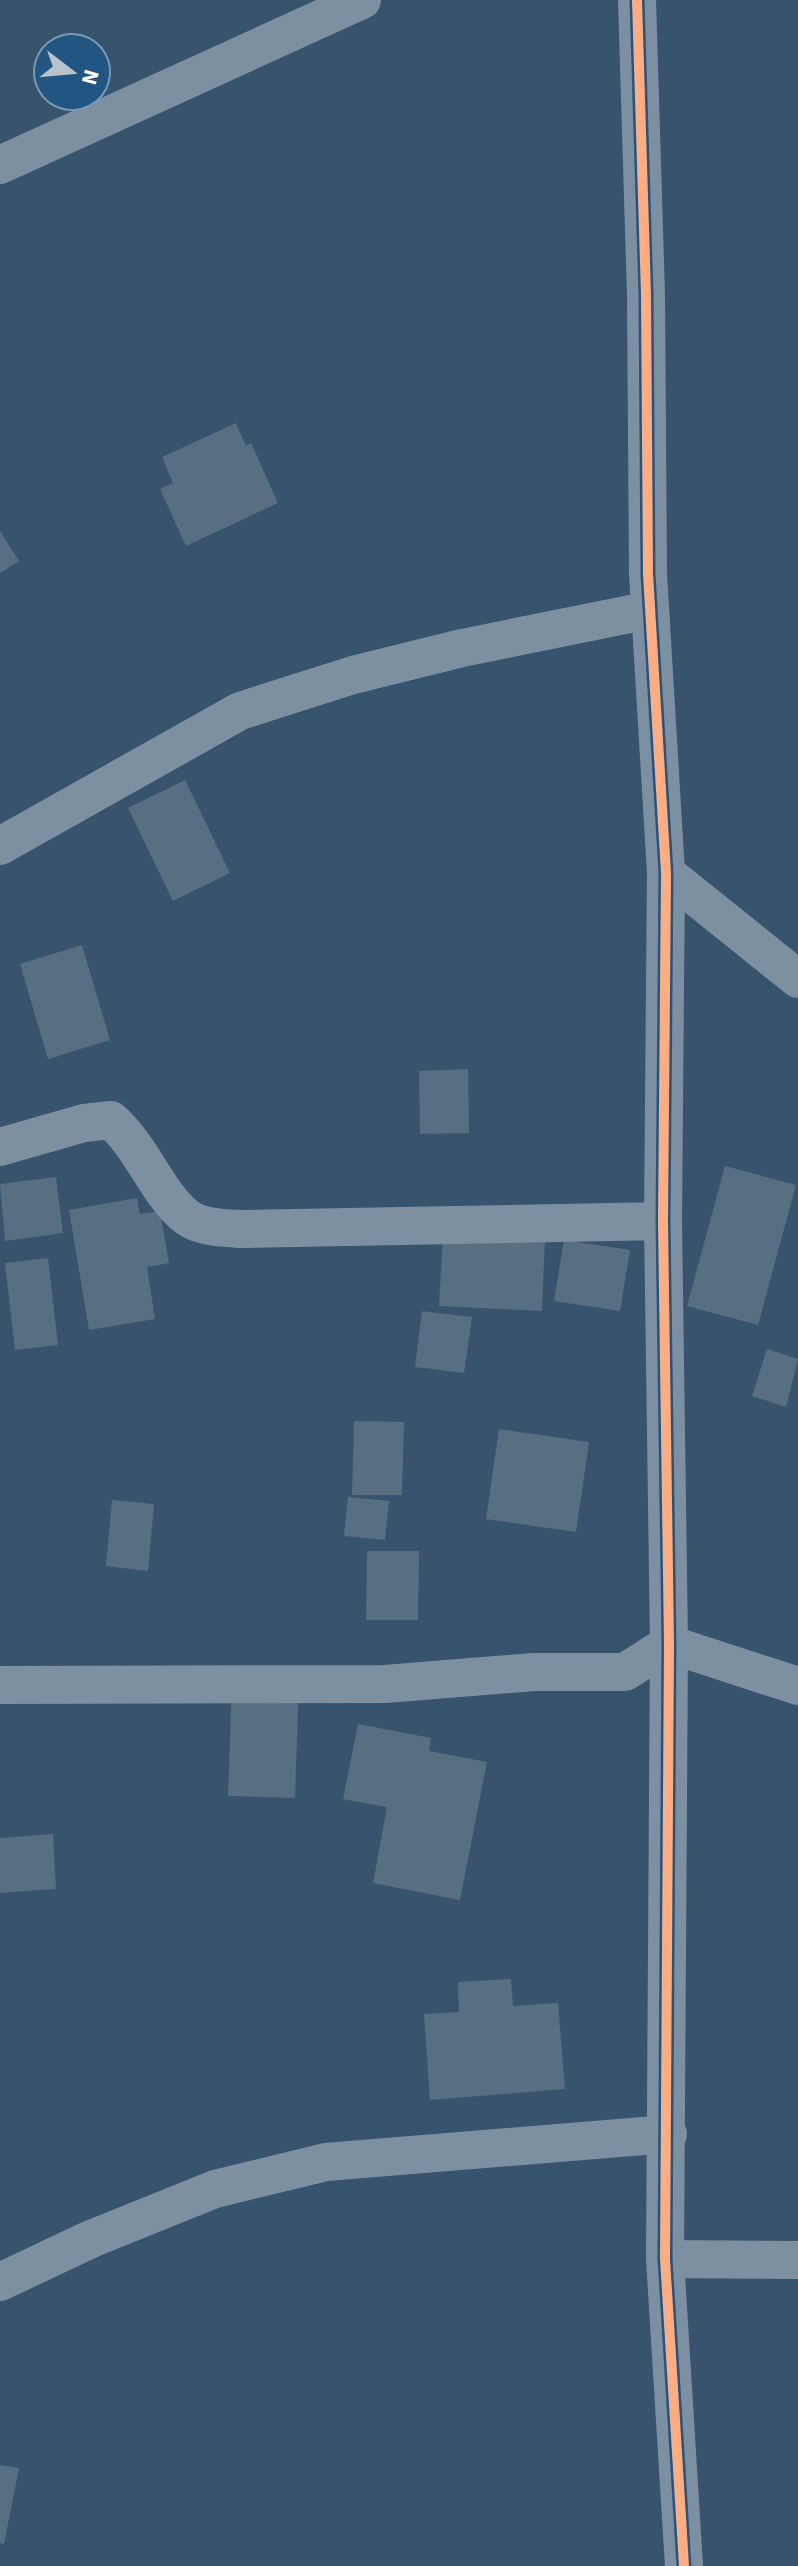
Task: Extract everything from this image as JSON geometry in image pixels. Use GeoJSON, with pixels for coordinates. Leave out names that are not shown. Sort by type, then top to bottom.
{"type":"FeatureCollection","features":[{"type":"Feature","properties":{"kind":"street"},"geometry":{"type":"LineString","coordinates":[[0,165],[289,36],[362,0]]}},
{"type":"Feature","properties":{"kind":"street"},"geometry":{"type":"LineString","coordinates":[[637,0],[650,610],[666,873],[663,1221],[669,1644],[665,2259],[684,2566]]}},
{"type":"Feature","properties":{"kind":"street"},"geometry":{"type":"LineString","coordinates":[[0,846],[240,711],[353,675],[449,651],[650,610]]}},
{"type":"Feature","properties":{"kind":"street"},"geometry":{"type":"LineString","coordinates":[[666,873],[798,979]]}},
{"type":"Feature","properties":{"kind":"street"},"geometry":{"type":"LineString","coordinates":[[0,1147],[84,1123],[111,1120],[131,1138],[167,1196],[189,1218],[211,1226],[242,1229],[663,1221]]}},
{"type":"Feature","properties":{"kind":"street"},"geometry":{"type":"LineString","coordinates":[[0,1685],[385,1684],[534,1672],[625,1672],[669,1644]]}},
{"type":"Feature","properties":{"kind":"street"},"geometry":{"type":"LineString","coordinates":[[669,1644],[798,1686]]}},
{"type":"Feature","properties":{"kind":"street"},"geometry":{"type":"LineString","coordinates":[[0,2282],[91,2239],[215,2189],[326,2162],[668,2134]]}},
{"type":"Feature","properties":{"kind":"street"},"geometry":{"type":"LineString","coordinates":[[665,2259],[798,2260]]}},
{"type":"Feature","properties":{"kind":"building"},"geometry":{"type":"Polygon","coordinates":[[[236,423],[246,446],[251,443],[278,503],[186,546],[160,489],[173,483],[162,457],[236,423]]]}},
{"type":"Feature","properties":{"kind":"building"},"geometry":{"type":"Polygon","coordinates":[[[0,531],[19,561],[0,573],[0,531]]]}},
{"type":"Feature","properties":{"kind":"building"},"geometry":{"type":"Polygon","coordinates":[[[185,780],[230,873],[173,901],[128,808],[185,780]]]}},
{"type":"Feature","properties":{"kind":"building"},"geometry":{"type":"Polygon","coordinates":[[[82,945],[110,1040],[48,1059],[20,964],[82,945]]]}},
{"type":"Feature","properties":{"kind":"building"},"geometry":{"type":"Polygon","coordinates":[[[468,1069],[469,1133],[420,1134],[419,1071],[468,1069]]]}},
{"type":"Feature","properties":{"kind":"building"},"geometry":{"type":"Polygon","coordinates":[[[725,1166],[796,1185],[758,1325],[687,1306],[725,1166]]]}},
{"type":"Feature","properties":{"kind":"building"},"geometry":{"type":"Polygon","coordinates":[[[56,1177],[63,1233],[5,1241],[0,1184],[56,1177]]]}},
{"type":"Feature","properties":{"kind":"building"},"geometry":{"type":"Polygon","coordinates":[[[137,1198],[140,1214],[160,1211],[169,1263],[147,1267],[155,1319],[89,1330],[69,1210],[137,1198]]]}},
{"type":"Feature","properties":{"kind":"building"},"geometry":{"type":"Polygon","coordinates":[[[443,1234],[545,1239],[542,1311],[439,1306],[443,1234]]]}},
{"type":"Feature","properties":{"kind":"building"},"geometry":{"type":"Polygon","coordinates":[[[564,1240],[630,1250],[620,1311],[554,1301],[564,1240]]]}},
{"type":"Feature","properties":{"kind":"building"},"geometry":{"type":"Polygon","coordinates":[[[48,1258],[58,1345],[15,1350],[5,1263],[48,1258]]]}},
{"type":"Feature","properties":{"kind":"building"},"geometry":{"type":"Polygon","coordinates":[[[422,1311],[472,1317],[464,1373],[415,1367],[422,1311]]]}},
{"type":"Feature","properties":{"kind":"building"},"geometry":{"type":"Polygon","coordinates":[[[767,1349],[798,1359],[786,1407],[752,1396],[767,1349]]]}},
{"type":"Feature","properties":{"kind":"building"},"geometry":{"type":"Polygon","coordinates":[[[354,1421],[404,1422],[402,1495],[352,1495],[354,1421]]]}},
{"type":"Feature","properties":{"kind":"building"},"geometry":{"type":"Polygon","coordinates":[[[499,1429],[589,1442],[576,1532],[486,1519],[499,1429]]]}},
{"type":"Feature","properties":{"kind":"building"},"geometry":{"type":"Polygon","coordinates":[[[348,1497],[389,1501],[385,1540],[344,1536],[348,1497]]]}},
{"type":"Feature","properties":{"kind":"building"},"geometry":{"type":"Polygon","coordinates":[[[112,1500],[154,1504],[148,1571],[106,1566],[112,1500]]]}},
{"type":"Feature","properties":{"kind":"building"},"geometry":{"type":"Polygon","coordinates":[[[367,1551],[419,1551],[418,1620],[366,1620],[367,1551]]]}},
{"type":"Feature","properties":{"kind":"building"},"geometry":{"type":"Polygon","coordinates":[[[232,1681],[299,1683],[295,1798],[228,1796],[232,1681]]]}},
{"type":"Feature","properties":{"kind":"building"},"geometry":{"type":"Polygon","coordinates":[[[358,1724],[431,1738],[429,1751],[487,1762],[460,1900],[373,1883],[387,1807],[343,1799],[358,1724]]]}},
{"type":"Feature","properties":{"kind":"building"},"geometry":{"type":"Polygon","coordinates":[[[53,1834],[56,1889],[0,1893],[0,1838],[53,1834]]]}},
{"type":"Feature","properties":{"kind":"building"},"geometry":{"type":"Polygon","coordinates":[[[511,1979],[513,2006],[558,2003],[565,2089],[430,2100],[424,2014],[459,2012],[458,1982],[511,1979]]]}},
{"type":"Feature","properties":{"kind":"building"},"geometry":{"type":"Polygon","coordinates":[[[0,2465],[19,2468],[4,2544],[0,2543],[0,2465]]]}},
{"type":"Feature","properties":{"kind":"cycle path"},"geometry":{"type":"LineString","coordinates":[[637,0],[646,295],[648,574],[666,873],[663,1221],[669,1644],[665,2259],[684,2566]]}}]}
